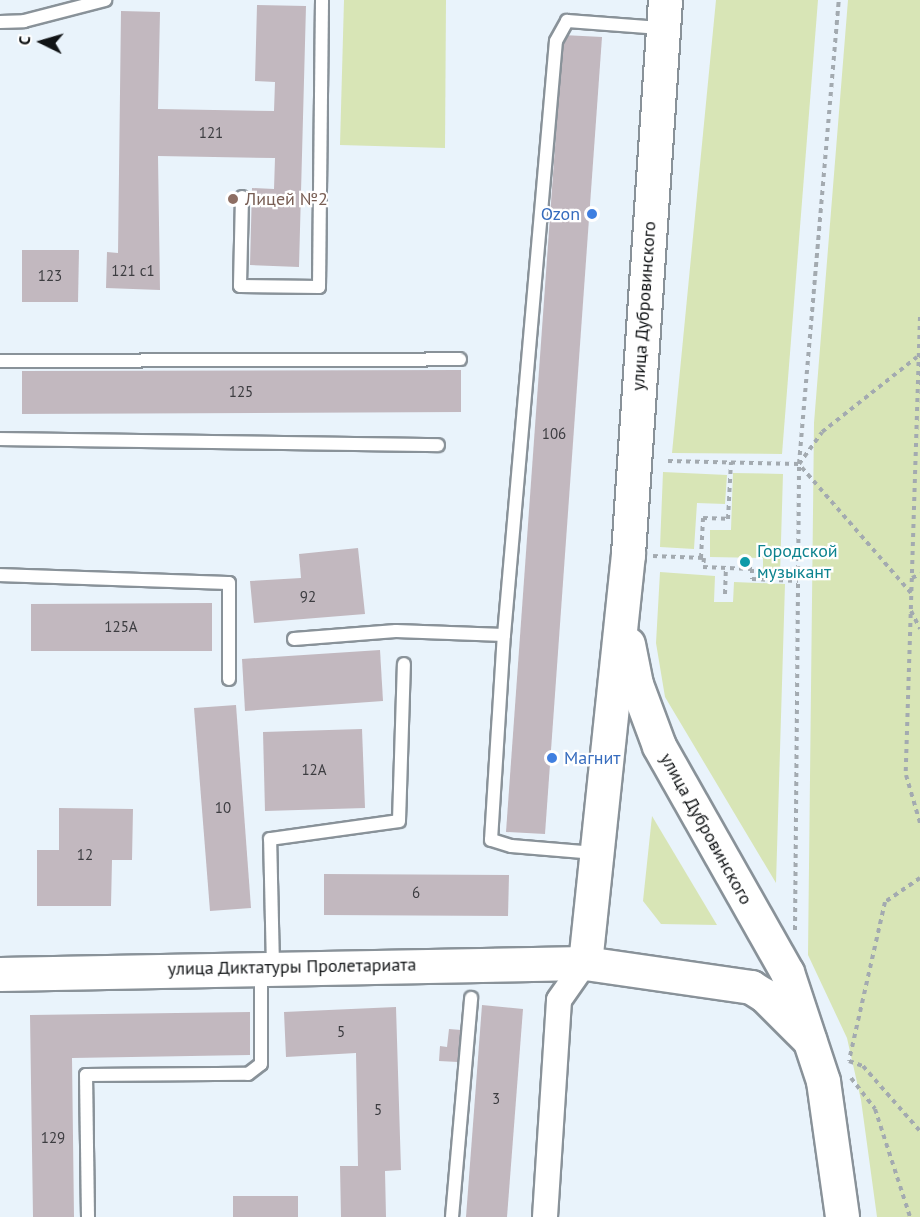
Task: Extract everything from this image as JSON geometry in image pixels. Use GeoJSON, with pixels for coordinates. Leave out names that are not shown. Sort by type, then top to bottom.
{"type":"FeatureCollection","features":[{"type":"Feature","properties":{"kind":"main road","name":"улица Дубровинского"},"geometry":{"type":"LineString","coordinates":[[664,14],[622,612],[585,963],[751,987],[764,995],[809,1040]]}},
{"type":"Feature","properties":{"kind":"main road","name":"улица Дубровинского"},"geometry":{"type":"LineString","coordinates":[[622,612],[636,684],[659,746],[787,972],[823,1081],[833,1134],[842,1217]]}},
{"type":"Feature","properties":{"kind":"main road","name":"улица Диктатуры Пролетариата"},"geometry":{"type":"LineString","coordinates":[[0,974],[267,967],[585,963]]}},
{"type":"Feature","properties":{"kind":"street","name":"улица Дубровинского"},"geometry":{"type":"LineString","coordinates":[[544,1217],[559,1000],[585,963]]}},
{"type":"Feature","properties":{"kind":"lane"},"geometry":{"type":"LineString","coordinates":[[0,22],[24,21],[105,0]]}},
{"type":"Feature","properties":{"kind":"lane"},"geometry":{"type":"LineString","coordinates":[[242,197],[240,286],[320,287],[322,0]]}},
{"type":"Feature","properties":{"kind":"lane"},"geometry":{"type":"LineString","coordinates":[[597,853],[511,846],[491,840],[504,635],[556,40],[567,21],[664,14]]}},
{"type":"Feature","properties":{"kind":"lane"},"geometry":{"type":"LineString","coordinates":[[0,361],[460,359]]}},
{"type":"Feature","properties":{"kind":"lane"},"geometry":{"type":"LineString","coordinates":[[0,439],[438,445]]}},
{"type":"Feature","properties":{"kind":"lane"},"geometry":{"type":"LineString","coordinates":[[0,575],[229,583],[229,679]]}},
{"type":"Feature","properties":{"kind":"lane"},"geometry":{"type":"LineString","coordinates":[[294,639],[396,631],[504,635]]}},
{"type":"Feature","properties":{"kind":"lane"},"geometry":{"type":"LineString","coordinates":[[88,1217],[86,1075],[248,1074],[261,1064],[267,967],[270,839],[399,821],[404,664]]}},
{"type":"Feature","properties":{"kind":"lane"},"geometry":{"type":"LineString","coordinates":[[452,1217],[471,998]]}},
{"type":"Feature","properties":{"kind":"path"},"geometry":{"type":"LineString","coordinates":[[795,939],[799,464],[839,0]]}},
{"type":"Feature","properties":{"kind":"path"},"geometry":{"type":"LineString","coordinates":[[920,317],[917,356],[919,369],[906,775],[920,823]]}},
{"type":"Feature","properties":{"kind":"path"},"geometry":{"type":"LineString","coordinates":[[799,464],[822,432],[903,371],[917,356]]}},
{"type":"Feature","properties":{"kind":"path"},"geometry":{"type":"LineString","coordinates":[[668,461],[799,464],[911,593]]}},
{"type":"Feature","properties":{"kind":"path"},"geometry":{"type":"LineString","coordinates":[[731,462],[728,519],[704,518],[701,558],[703,567],[753,569],[752,579],[798,581]]}},
{"type":"Feature","properties":{"kind":"path"},"geometry":{"type":"LineString","coordinates":[[657,556],[701,558]]}},
{"type":"Feature","properties":{"kind":"path"},"geometry":{"type":"LineString","coordinates":[[725,594],[726,568]]}},
{"type":"Feature","properties":{"kind":"path"},"geometry":{"type":"LineString","coordinates":[[912,579],[920,574]]}},
{"type":"Feature","properties":{"kind":"path"},"geometry":{"type":"LineString","coordinates":[[911,611],[920,629]]}},
{"type":"Feature","properties":{"kind":"path"},"geometry":{"type":"LineString","coordinates":[[920,878],[885,902],[849,1061],[863,1066],[920,1131]]}},
{"type":"Feature","properties":{"kind":"path"},"geometry":{"type":"LineString","coordinates":[[850,1077],[874,1108],[910,1217]]}},
{"type":"Feature","properties":{"kind":"green space"},"geometry":{"type":"Polygon","coordinates":[[[344,0],[446,0],[445,148],[340,145],[344,0]]]}},
{"type":"Feature","properties":{"kind":"green space"},"geometry":{"type":"Polygon","coordinates":[[[716,0],[818,0],[782,454],[672,453],[716,0]]]}},
{"type":"Feature","properties":{"kind":"green space"},"geometry":{"type":"Polygon","coordinates":[[[848,0],[920,0],[920,1217],[877,1217],[861,1100],[847,1038],[808,955],[814,423],[848,0]]]}},
{"type":"Feature","properties":{"kind":"green space"},"geometry":{"type":"Polygon","coordinates":[[[663,472],[727,475],[725,504],[697,503],[694,549],[660,547],[663,472]]]}},
{"type":"Feature","properties":{"kind":"green space"},"geometry":{"type":"Polygon","coordinates":[[[733,473],[783,474],[780,575],[763,574],[763,558],[710,557],[710,530],[731,530],[733,473]]]}},
{"type":"Feature","properties":{"kind":"green space"},"geometry":{"type":"Polygon","coordinates":[[[660,572],[715,576],[714,602],[733,602],[734,582],[785,584],[776,883],[665,697],[656,643],[660,572]]]}},
{"type":"Feature","properties":{"kind":"green space"},"geometry":{"type":"Polygon","coordinates":[[[652,816],[717,925],[661,924],[643,901],[652,816]]]}},
{"type":"Feature","properties":{"kind":"building","name":"Лицей №2"},"geometry":{"type":"Polygon","coordinates":[[[257,5],[306,6],[299,267],[250,265],[252,188],[274,189],[275,158],[158,156],[160,290],[106,288],[107,252],[118,253],[121,11],[160,12],[158,109],[274,111],[275,82],[255,81],[257,5]]]}},
{"type":"Feature","properties":{"kind":"building"},"geometry":{"type":"Polygon","coordinates":[[[563,35],[602,37],[545,834],[506,832],[563,35]]]}},
{"type":"Feature","properties":{"kind":"building"},"geometry":{"type":"Polygon","coordinates":[[[22,250],[79,250],[78,302],[22,302],[22,250]]]}},
{"type":"Feature","properties":{"kind":"building"},"geometry":{"type":"Polygon","coordinates":[[[461,370],[461,412],[22,414],[22,371],[461,370]]]}},
{"type":"Feature","properties":{"kind":"building"},"geometry":{"type":"Polygon","coordinates":[[[358,548],[365,614],[254,623],[250,581],[301,578],[299,554],[358,548]]]}},
{"type":"Feature","properties":{"kind":"building"},"geometry":{"type":"Polygon","coordinates":[[[212,603],[212,651],[31,651],[31,604],[212,603]]]}},
{"type":"Feature","properties":{"kind":"building"},"geometry":{"type":"Polygon","coordinates":[[[380,650],[383,701],[245,711],[242,659],[380,650]]]}},
{"type":"Feature","properties":{"kind":"building"},"geometry":{"type":"Polygon","coordinates":[[[236,705],[251,908],[210,911],[194,708],[236,705]]]}},
{"type":"Feature","properties":{"kind":"building"},"geometry":{"type":"Polygon","coordinates":[[[362,729],[365,808],[265,811],[263,732],[362,729]]]}},
{"type":"Feature","properties":{"kind":"building"},"geometry":{"type":"Polygon","coordinates":[[[59,808],[133,809],[132,860],[112,860],[111,906],[37,906],[37,850],[59,850],[59,808]]]}},
{"type":"Feature","properties":{"kind":"building"},"geometry":{"type":"Polygon","coordinates":[[[324,874],[509,875],[508,916],[324,915],[324,874]]]}},
{"type":"Feature","properties":{"kind":"building"},"geometry":{"type":"Polygon","coordinates":[[[482,1005],[523,1009],[507,1217],[466,1217],[482,1005]]]}},
{"type":"Feature","properties":{"kind":"building"},"geometry":{"type":"Polygon","coordinates":[[[396,1007],[401,1170],[385,1171],[386,1217],[341,1217],[340,1166],[358,1166],[356,1053],[286,1057],[284,1012],[396,1007]]]}},
{"type":"Feature","properties":{"kind":"building"},"geometry":{"type":"Polygon","coordinates":[[[250,1012],[250,1055],[72,1058],[74,1217],[33,1217],[30,1015],[250,1012]]]}},
{"type":"Feature","properties":{"kind":"building"},"geometry":{"type":"Polygon","coordinates":[[[449,1029],[461,1030],[458,1062],[439,1061],[440,1046],[447,1047],[449,1029]]]}},
{"type":"Feature","properties":{"kind":"building"},"geometry":{"type":"Polygon","coordinates":[[[233,1196],[298,1196],[298,1217],[233,1217],[233,1196]]]}},
{"type":"Feature","properties":{"kind":"place","name":"Лицей №2"},"geometry":{"type":"Point","coordinates":[233,199]}},
{"type":"Feature","properties":{"kind":"place","name":"Ozon"},"geometry":{"type":"Point","coordinates":[592,214]}},
{"type":"Feature","properties":{"kind":"place","name":"Городской музыкант"},"geometry":{"type":"Point","coordinates":[745,562]}},
{"type":"Feature","properties":{"kind":"place","name":"Магнит"},"geometry":{"type":"Point","coordinates":[552,758]}}]}
